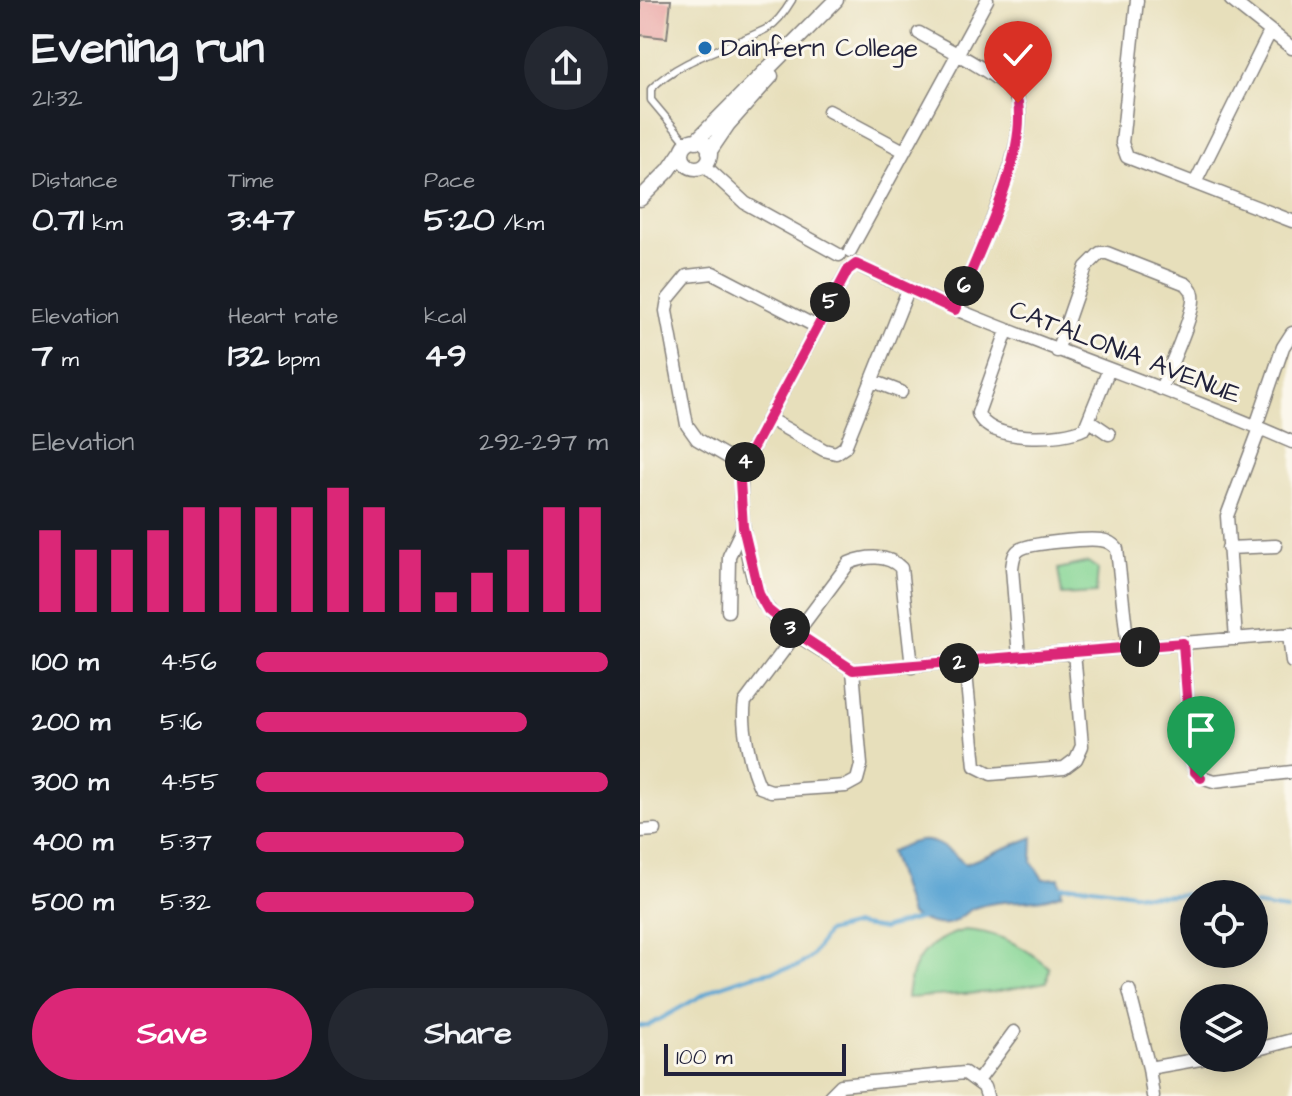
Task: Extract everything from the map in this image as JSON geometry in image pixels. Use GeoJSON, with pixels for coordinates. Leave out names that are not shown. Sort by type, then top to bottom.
{"type":"FeatureCollection","features":[{"type":"Feature","properties":{"kind":"street"},"geometry":{"type":"LineString","coordinates":[[640,199],[689,145],[836,0]]}},
{"type":"Feature","properties":{"kind":"street"},"geometry":{"type":"LineString","coordinates":[[987,0],[904,151],[837,264],[852,267],[743,466],[740,481],[743,527],[759,594],[768,610],[795,632],[853,670],[1291,634],[1292,662]]}},
{"type":"Feature","properties":{"kind":"street"},"geometry":{"type":"LineString","coordinates":[[1137,0],[1122,147],[1127,157],[1292,221]]}},
{"type":"Feature","properties":{"kind":"street"},"geometry":{"type":"LineString","coordinates":[[1231,0],[1292,48]]}},
{"type":"Feature","properties":{"kind":"street"},"geometry":{"type":"LineString","coordinates":[[1195,183],[1270,32]]}},
{"type":"Feature","properties":{"kind":"street"},"geometry":{"type":"LineString","coordinates":[[919,33],[1007,87],[1018,103],[1019,116],[1010,171],[955,310]]}},
{"type":"Feature","properties":{"kind":"street"},"geometry":{"type":"LineString","coordinates":[[669,170],[701,161],[800,38]]}},
{"type":"Feature","properties":{"kind":"street"},"geometry":{"type":"LineString","coordinates":[[829,111],[904,151]]}},
{"type":"Feature","properties":{"kind":"street"},"geometry":{"type":"LineString","coordinates":[[689,145],[705,144],[701,161]]}},
{"type":"Feature","properties":{"kind":"street"},"geometry":{"type":"LineString","coordinates":[[689,145],[683,160],[701,161],[745,203],[844,253]]}},
{"type":"Feature","properties":{"kind":"street"},"geometry":{"type":"LineString","coordinates":[[1057,351],[1086,267],[1100,253],[1107,253],[1186,284],[1191,289],[1194,297],[1190,315],[1161,389]]}},
{"type":"Feature","properties":{"kind":"street","name":"CATALONIA AVENUE"},"geometry":{"type":"LineString","coordinates":[[852,267],[1292,442]]}},
{"type":"Feature","properties":{"kind":"street"},"geometry":{"type":"LineString","coordinates":[[743,466],[697,439],[687,425],[666,311],[668,299],[687,276],[713,273],[817,327]]}},
{"type":"Feature","properties":{"kind":"street"},"geometry":{"type":"LineString","coordinates":[[769,419],[824,450],[840,451],[850,438],[908,290]]}},
{"type":"Feature","properties":{"kind":"street"},"geometry":{"type":"LineString","coordinates":[[1007,331],[978,408],[984,423],[1021,437],[1085,428],[1109,369]]}},
{"type":"Feature","properties":{"kind":"street"},"geometry":{"type":"LineString","coordinates":[[1236,639],[1227,516],[1283,347],[1292,333]]}},
{"type":"Feature","properties":{"kind":"street"},"geometry":{"type":"LineString","coordinates":[[873,381],[901,392]]}},
{"type":"Feature","properties":{"kind":"street"},"geometry":{"type":"LineString","coordinates":[[1090,421],[1109,434]]}},
{"type":"Feature","properties":{"kind":"street"},"geometry":{"type":"LineString","coordinates":[[728,611],[729,556],[743,527]]}},
{"type":"Feature","properties":{"kind":"street"},"geometry":{"type":"LineString","coordinates":[[1019,657],[1012,568],[1018,550],[1099,539],[1117,549],[1128,648]]}},
{"type":"Feature","properties":{"kind":"street"},"geometry":{"type":"LineString","coordinates":[[1228,548],[1276,546]]}},
{"type":"Feature","properties":{"kind":"street"},"geometry":{"type":"LineString","coordinates":[[853,670],[861,765],[857,780],[846,786],[766,790],[760,787],[754,772],[743,712],[745,702],[849,563],[868,558],[892,560],[903,573],[912,667]]}},
{"type":"Feature","properties":{"kind":"street"},"geometry":{"type":"LineString","coordinates":[[1183,643],[1192,762],[1198,776],[1214,781],[1292,772]]}},
{"type":"Feature","properties":{"kind":"street"},"geometry":{"type":"LineString","coordinates":[[965,662],[975,766],[991,774],[1058,769],[1073,763],[1082,746],[1074,652]]}},
{"type":"Feature","properties":{"kind":"street"},"geometry":{"type":"LineString","coordinates":[[640,831],[655,830]]}},
{"type":"Feature","properties":{"kind":"street"},"geometry":{"type":"LineString","coordinates":[[1129,990],[1153,1096]]}},
{"type":"Feature","properties":{"kind":"street"},"geometry":{"type":"LineString","coordinates":[[978,1081],[1014,1032]]}},
{"type":"Feature","properties":{"kind":"street"},"geometry":{"type":"LineString","coordinates":[[1268,1046],[1292,1040]]}},
{"type":"Feature","properties":{"kind":"street"},"geometry":{"type":"LineString","coordinates":[[1149,1068],[1180,1063]]}},
{"type":"Feature","properties":{"kind":"street"},"geometry":{"type":"LineString","coordinates":[[830,1096],[841,1085],[965,1073],[984,1087],[987,1096]]}},
{"type":"Feature","properties":{"kind":"lane"},"geometry":{"type":"LineString","coordinates":[[689,145],[651,100],[650,94],[656,84],[726,45],[769,28],[792,0]]}},
{"type":"Feature","properties":{"kind":"lane"},"geometry":{"type":"LineString","coordinates":[[640,90],[650,94]]}},
{"type":"Feature","properties":{"kind":"green space"},"geometry":{"type":"Polygon","coordinates":[[[1088,562],[1098,569],[1096,593],[1062,595],[1058,569],[1088,562]]]}},
{"type":"Feature","properties":{"kind":"green space"},"geometry":{"type":"Polygon","coordinates":[[[965,930],[999,937],[1030,953],[1049,968],[1047,982],[993,992],[907,998],[912,973],[923,954],[941,940],[965,930]]]}},
{"type":"Feature","properties":{"kind":"water"},"geometry":{"type":"Polygon","coordinates":[[[1033,837],[1032,862],[1043,879],[1059,878],[1062,893],[1040,899],[985,905],[947,924],[910,915],[890,852],[913,842],[930,842],[946,849],[965,864],[1033,837]]]}},
{"type":"Feature","properties":{"kind":"building"},"geometry":{"type":"Polygon","coordinates":[[[640,0],[671,0],[667,38],[640,35],[640,0]]]}},
{"type":"Feature","properties":{"kind":"waterway"},"geometry":{"type":"LineString","coordinates":[[1056,887],[1180,894]]}},
{"type":"Feature","properties":{"kind":"waterway"},"geometry":{"type":"LineString","coordinates":[[1268,907],[1287,910]]}},
{"type":"Feature","properties":{"kind":"waterway"},"geometry":{"type":"LineString","coordinates":[[640,1026],[648,1026],[715,988],[750,976],[798,966],[812,956],[827,932],[855,925],[882,929],[921,918]]}},
{"type":"Feature","properties":{"kind":"place","name":"Dainfern College"},"geometry":{"type":"Point","coordinates":[705,48]}},
{"type":"Feature","properties":{"kind":"route"},"geometry":{"type":"LineString","coordinates":[[1018,103],[1019,116],[1010,171],[955,310],[856,264],[848,270],[743,466],[740,499],[753,577],[768,610],[795,632],[853,670],[1183,643],[1192,762],[1201,778]]}}]}
